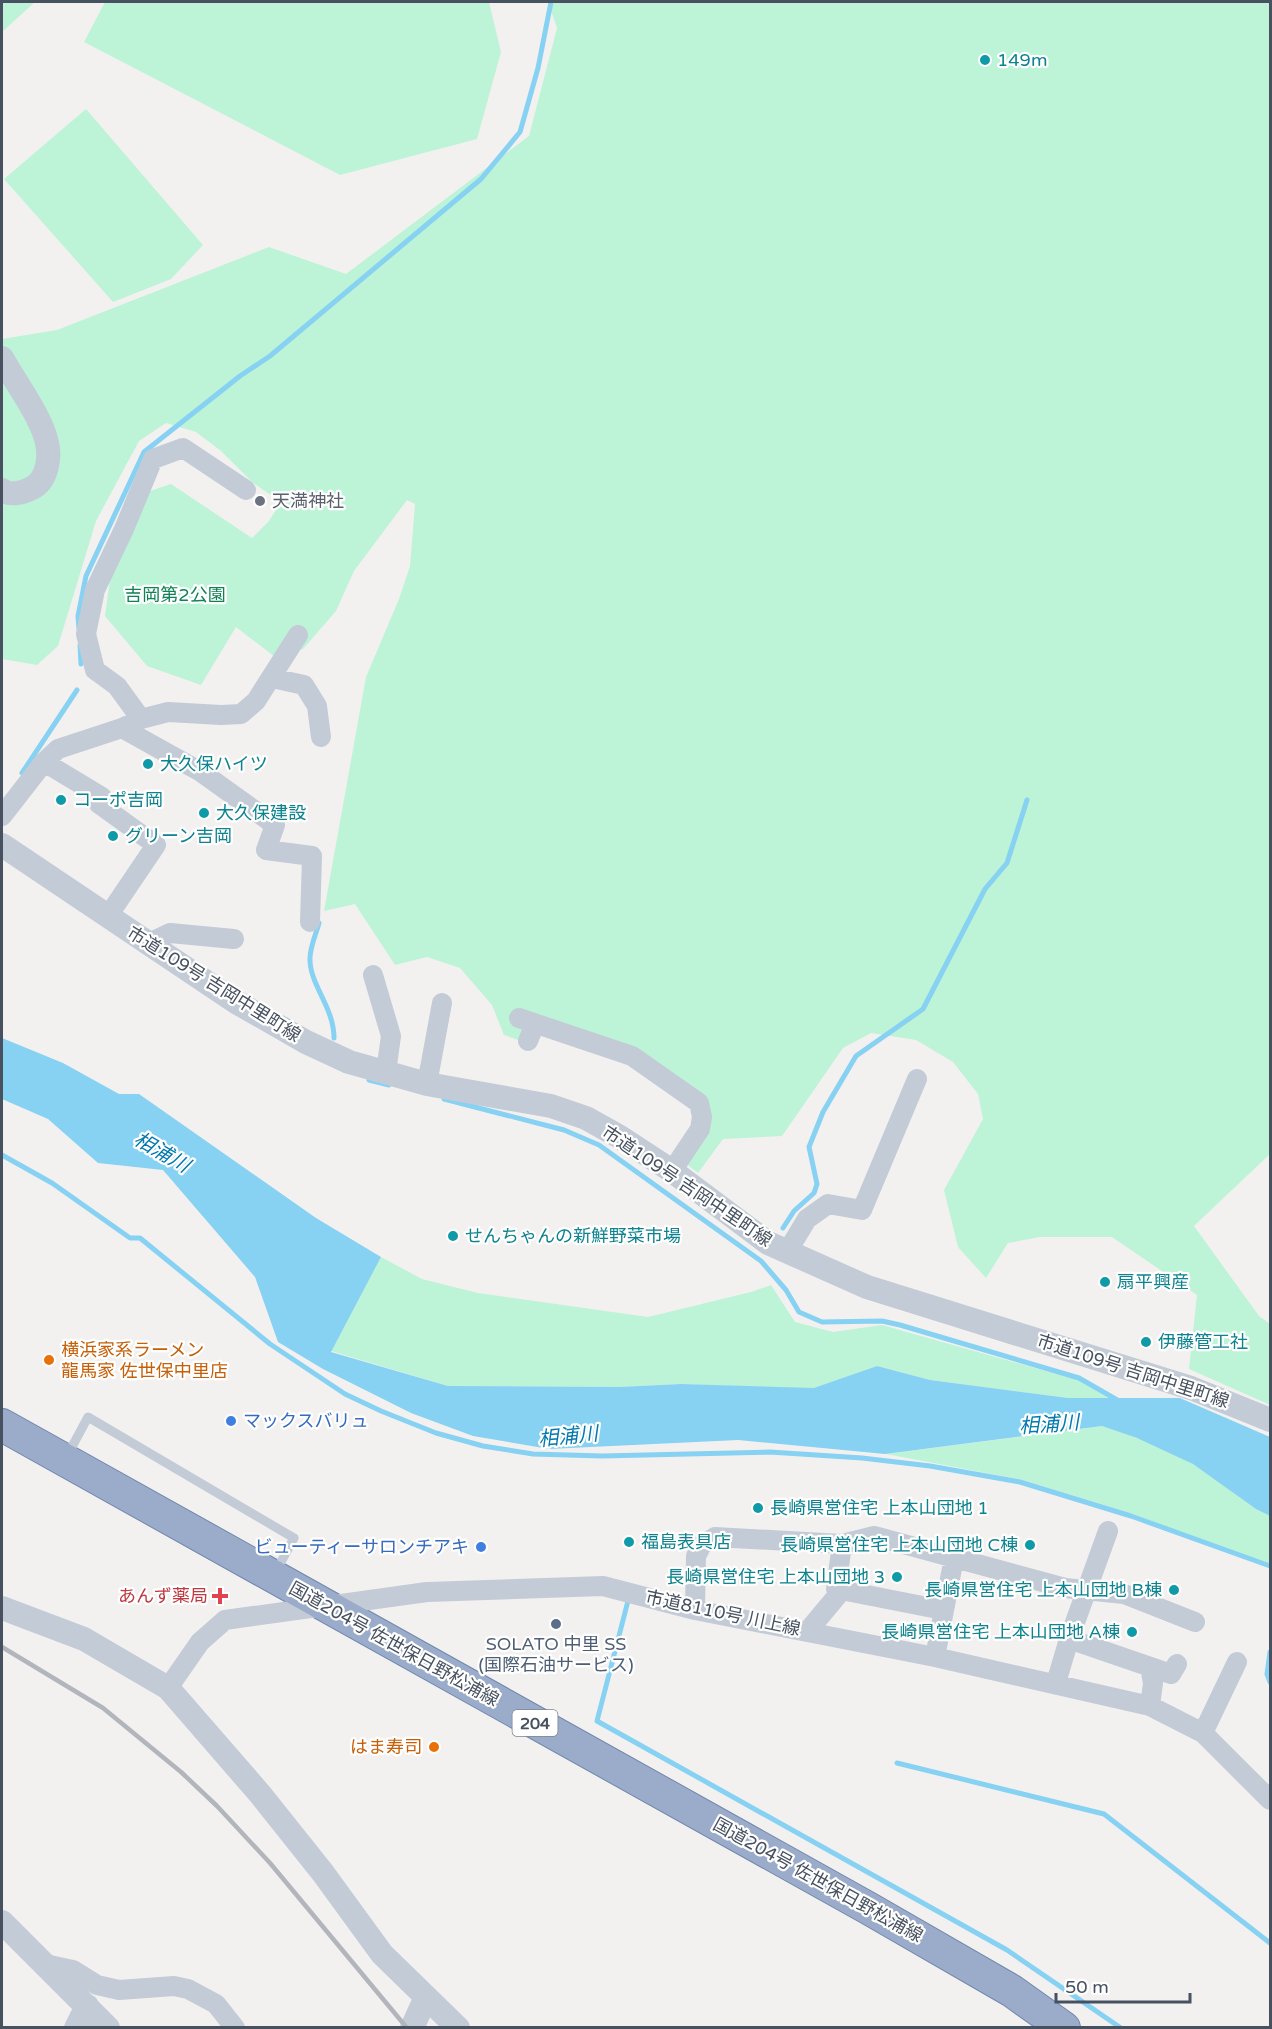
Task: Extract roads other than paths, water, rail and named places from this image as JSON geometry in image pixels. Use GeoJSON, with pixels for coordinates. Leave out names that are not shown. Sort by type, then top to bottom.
{"type":"FeatureCollection","features":[{"type":"Feature","properties":{"kind":"highway","name":"国道204号 佐世保日野松浦線"},"geometry":{"type":"LineString","coordinates":[[2,1425],[878,1913],[1012,1991],[1064,2028]]}},
{"type":"Feature","properties":{"kind":"street"},"geometry":{"type":"LineString","coordinates":[[2,358],[46,438],[48,459],[44,476],[36,486],[24,492],[6,493],[2,490]]}},
{"type":"Feature","properties":{"kind":"street"},"geometry":{"type":"LineString","coordinates":[[141,719],[117,686],[95,670],[86,634],[95,590],[124,529],[153,459],[183,448],[246,490]]}},
{"type":"Feature","properties":{"kind":"street"},"geometry":{"type":"LineString","coordinates":[[2,816],[44,762],[58,749],[122,728],[141,719],[168,712],[241,714],[256,702],[298,636]]}},
{"type":"Feature","properties":{"kind":"street"},"geometry":{"type":"LineString","coordinates":[[272,678],[304,685],[317,706],[321,737]]}},
{"type":"Feature","properties":{"kind":"street"},"geometry":{"type":"LineString","coordinates":[[122,728],[201,772],[275,825],[266,850],[312,855],[310,922]]}},
{"type":"Feature","properties":{"kind":"street"},"geometry":{"type":"LineString","coordinates":[[44,762],[102,797],[99,804],[156,844],[108,916]]}},
{"type":"Feature","properties":{"kind":"street","name":"市道109号 吉岡中里町線"},"geometry":{"type":"LineString","coordinates":[[2,845],[236,1002],[306,1042],[349,1062],[427,1084],[551,1106],[586,1118],[672,1171],[768,1243],[787,1252],[867,1287],[1191,1388],[1270,1420]]}},
{"type":"Feature","properties":{"kind":"street"},"geometry":{"type":"LineString","coordinates":[[149,943],[170,933],[234,939]]}},
{"type":"Feature","properties":{"kind":"street"},"geometry":{"type":"LineString","coordinates":[[373,975],[391,1036],[386,1072]]}},
{"type":"Feature","properties":{"kind":"street"},"geometry":{"type":"LineString","coordinates":[[427,1084],[442,1003]]}},
{"type":"Feature","properties":{"kind":"street"},"geometry":{"type":"LineString","coordinates":[[527,1028],[632,1056],[699,1103],[702,1117],[700,1129],[672,1171]]}},
{"type":"Feature","properties":{"kind":"street"},"geometry":{"type":"LineString","coordinates":[[787,1252],[807,1219],[828,1204],[862,1210],[918,1079]]}},
{"type":"Feature","properties":{"kind":"street"},"geometry":{"type":"LineString","coordinates":[[1056,1683],[1069,1639],[1108,1531]]}},
{"type":"Feature","properties":{"kind":"street"},"geometry":{"type":"LineString","coordinates":[[695,1610],[696,1556],[702,1545],[715,1537],[842,1544],[874,1536],[1065,1588],[1124,1593],[1195,1622]]}},
{"type":"Feature","properties":{"kind":"street"},"geometry":{"type":"LineString","coordinates":[[842,1544],[836,1589],[943,1610]]}},
{"type":"Feature","properties":{"kind":"street"},"geometry":{"type":"LineString","coordinates":[[935,1657],[954,1558]]}},
{"type":"Feature","properties":{"kind":"street","name":"市道8110号 川上線"},"geometry":{"type":"LineString","coordinates":[[168,1688],[200,1642],[225,1620],[427,1592],[603,1587],[695,1610],[935,1657],[1150,1706],[1203,1733],[1270,1800]]}},
{"type":"Feature","properties":{"kind":"street"},"geometry":{"type":"LineString","coordinates":[[807,1632],[842,1590]]}},
{"type":"Feature","properties":{"kind":"street"},"geometry":{"type":"LineString","coordinates":[[2,1608],[84,1639],[168,1688],[260,1794],[323,1873],[382,1954],[458,2028]]}},
{"type":"Feature","properties":{"kind":"street"},"geometry":{"type":"LineString","coordinates":[[1069,1639],[1171,1674],[1176,1664]]}},
{"type":"Feature","properties":{"kind":"street"},"geometry":{"type":"LineString","coordinates":[[1203,1733],[1236,1662]]}},
{"type":"Feature","properties":{"kind":"street"},"geometry":{"type":"LineString","coordinates":[[1150,1667],[1153,1683],[1150,1706]]}},
{"type":"Feature","properties":{"kind":"street"},"geometry":{"type":"LineString","coordinates":[[2,1922],[108,2028]]}},
{"type":"Feature","properties":{"kind":"street"},"geometry":{"type":"LineString","coordinates":[[45,1964],[73,1970],[97,1985],[119,1990],[174,1986],[188,1989],[216,2004],[235,2028]]}},
{"type":"Feature","properties":{"kind":"street"},"geometry":{"type":"LineString","coordinates":[[412,2028],[426,1997]]}},
{"type":"Feature","properties":{"kind":"street"},"geometry":{"type":"LineString","coordinates":[[76,2028],[87,2006]]}},
{"type":"Feature","properties":{"kind":"lane"},"geometry":{"type":"LineString","coordinates":[[64,1461],[88,1418],[294,1538],[273,1577]]}},
{"type":"Feature","properties":{"kind":"water","name":"相浦川"},"geometry":{"type":"Polygon","coordinates":[[[2,1038],[63,1063],[119,1094],[139,1094],[316,1218],[381,1257],[331,1352],[448,1386],[619,1387],[681,1384],[814,1388],[877,1366],[930,1380],[1068,1398],[1180,1398],[1270,1437],[1270,1516],[1256,1509],[1193,1464],[1137,1438],[1102,1426],[885,1454],[738,1440],[549,1449],[473,1436],[411,1413],[323,1369],[278,1342],[255,1277],[163,1170],[98,1163],[48,1119],[2,1099],[2,1038]]]}},
{"type":"Feature","properties":{"kind":"waterway"},"geometry":{"type":"LineString","coordinates":[[79,629],[78,616],[86,576],[144,452],[240,376],[270,356],[481,179],[520,132],[538,68],[551,2]]}},
{"type":"Feature","properties":{"kind":"waterway"},"geometry":{"type":"LineString","coordinates":[[80,645],[81,664]]}},
{"type":"Feature","properties":{"kind":"waterway"},"geometry":{"type":"LineString","coordinates":[[22,773],[77,690]]}},
{"type":"Feature","properties":{"kind":"waterway"},"geometry":{"type":"LineString","coordinates":[[783,1228],[794,1211],[814,1193],[817,1184],[809,1147],[823,1112],[856,1056],[923,1009],[985,889],[1007,863],[1027,800]]}},
{"type":"Feature","properties":{"kind":"waterway"},"geometry":{"type":"LineString","coordinates":[[319,923],[310,956],[311,970],[327,1007],[334,1038]]}},
{"type":"Feature","properties":{"kind":"waterway"},"geometry":{"type":"LineString","coordinates":[[369,1080],[389,1085]]}},
{"type":"Feature","properties":{"kind":"waterway"},"geometry":{"type":"LineString","coordinates":[[444,1099],[564,1130],[599,1145],[761,1261],[786,1290],[799,1312],[822,1322],[882,1321],[900,1325],[1079,1378],[1119,1401]]}},
{"type":"Feature","properties":{"kind":"waterway","name":"相浦川"},"geometry":{"type":"LineString","coordinates":[[2,1155],[52,1183],[130,1238],[140,1238],[270,1344],[345,1394],[436,1433],[483,1446],[533,1454],[602,1456],[770,1452],[862,1458],[930,1466],[1020,1482],[1131,1516],[1270,1566]]}},
{"type":"Feature","properties":{"kind":"waterway"},"geometry":{"type":"LineString","coordinates":[[629,1597],[597,1721],[1007,1950],[1121,2028]]}},
{"type":"Feature","properties":{"kind":"waterway"},"geometry":{"type":"LineString","coordinates":[[1270,1652],[1267,1674],[1270,1682]]}},
{"type":"Feature","properties":{"kind":"waterway"},"geometry":{"type":"LineString","coordinates":[[897,1763],[1104,1814],[1270,1943]]}},
{"type":"Feature","properties":{"kind":"railway"},"geometry":{"type":"LineString","coordinates":[[2,1647],[103,1708],[181,1772],[217,1806],[270,1863],[407,2028]]}},
{"type":"Feature","properties":{"kind":"place","name":"149m"},"geometry":{"type":"Point","coordinates":[985,60]}},
{"type":"Feature","properties":{"kind":"place","name":"天満神社"},"geometry":{"type":"Point","coordinates":[260,501]}},
{"type":"Feature","properties":{"kind":"place","name":"大久保ハイツ"},"geometry":{"type":"Point","coordinates":[148,764]}},
{"type":"Feature","properties":{"kind":"place","name":"コーポ吉岡"},"geometry":{"type":"Point","coordinates":[61,800]}},
{"type":"Feature","properties":{"kind":"place","name":"大久保建設"},"geometry":{"type":"Point","coordinates":[204,813]}},
{"type":"Feature","properties":{"kind":"place","name":"グリーン吉岡"},"geometry":{"type":"Point","coordinates":[113,836]}},
{"type":"Feature","properties":{"kind":"place","name":"せんちゃんの新鮮野菜市場"},"geometry":{"type":"Point","coordinates":[453,1236]}},
{"type":"Feature","properties":{"kind":"place","name":"扇平興産"},"geometry":{"type":"Point","coordinates":[1105,1282]}},
{"type":"Feature","properties":{"kind":"place","name":"伊藤管工社"},"geometry":{"type":"Point","coordinates":[1146,1342]}},
{"type":"Feature","properties":{"kind":"place","name":"横浜家系ラーメン 龍馬家 佐世保中里店"},"geometry":{"type":"Point","coordinates":[49,1360]}},
{"type":"Feature","properties":{"kind":"place","name":"マックスバリュ"},"geometry":{"type":"Point","coordinates":[231,1421]}},
{"type":"Feature","properties":{"kind":"place","name":"長崎県営住宅 上本山団地 1"},"geometry":{"type":"Point","coordinates":[758,1508]}},
{"type":"Feature","properties":{"kind":"place","name":"福島表具店"},"geometry":{"type":"Point","coordinates":[629,1542]}},
{"type":"Feature","properties":{"kind":"place","name":"長崎県営住宅 上本山団地 C棟"},"geometry":{"type":"Point","coordinates":[1030,1545]}},
{"type":"Feature","properties":{"kind":"place","name":"ビューティーサロンチアキ"},"geometry":{"type":"Point","coordinates":[481,1547]}},
{"type":"Feature","properties":{"kind":"place","name":"長崎県営住宅 上本山団地 3"},"geometry":{"type":"Point","coordinates":[897,1577]}},
{"type":"Feature","properties":{"kind":"place","name":"長崎県営住宅 上本山団地 B棟"},"geometry":{"type":"Point","coordinates":[1174,1590]}},
{"type":"Feature","properties":{"kind":"place","name":"あんず薬局"},"geometry":{"type":"Point","coordinates":[220,1596]}},
{"type":"Feature","properties":{"kind":"place","name":"SOLATO 中里 SS (国際石油サービス)"},"geometry":{"type":"Point","coordinates":[556,1624]}},
{"type":"Feature","properties":{"kind":"place","name":"長崎県営住宅 上本山団地 A棟"},"geometry":{"type":"Point","coordinates":[1132,1632]}},
{"type":"Feature","properties":{"kind":"place","name":"はま寿司"},"geometry":{"type":"Point","coordinates":[434,1747]}},
{"type":"Feature","properties":{"kind":"park label","name":"吉岡第2公園"},"geometry":{"type":"Point","coordinates":[175,595]}}]}
